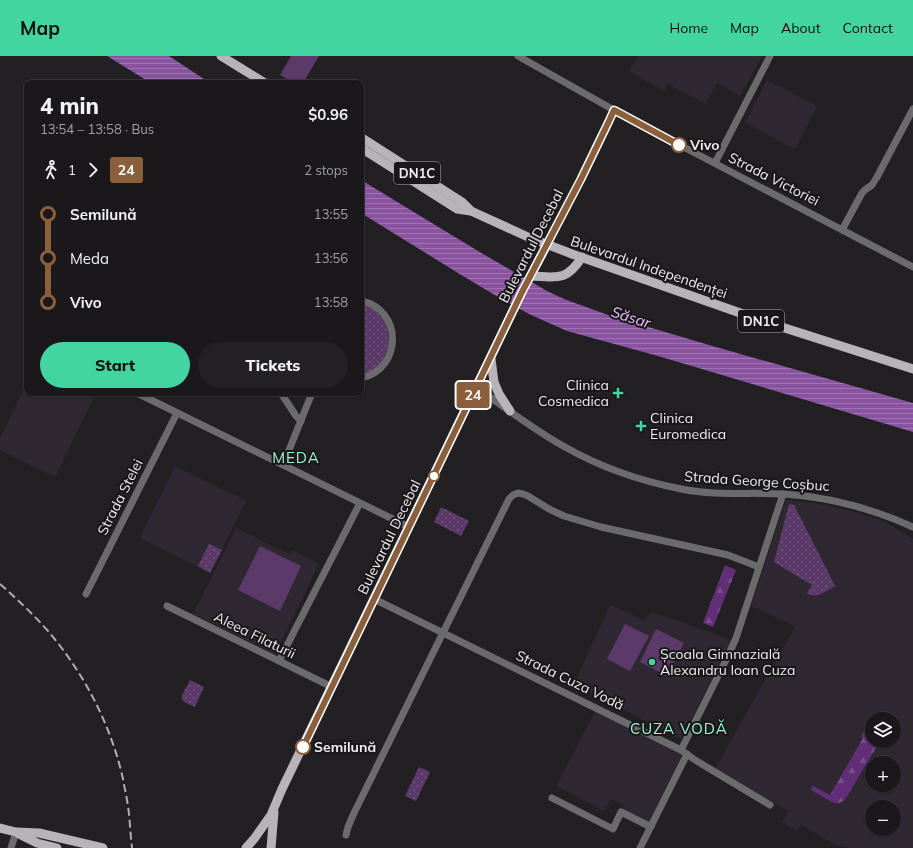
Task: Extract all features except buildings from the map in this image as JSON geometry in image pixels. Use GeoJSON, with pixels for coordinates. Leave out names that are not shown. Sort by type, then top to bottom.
{"type":"FeatureCollection","features":[{"type":"Feature","properties":{"kind":"main road"},"geometry":{"type":"LineString","coordinates":[[221,56],[260,80]]}},
{"type":"Feature","properties":{"kind":"main road","name":"Bulevardul Independenței"},"geometry":{"type":"LineString","coordinates":[[364,140],[462,202],[471,211]]}},
{"type":"Feature","properties":{"kind":"main road","name":"Bulevardul Independenței"},"geometry":{"type":"LineString","coordinates":[[364,150],[457,209],[471,211],[547,245],[763,321],[913,369]]}},
{"type":"Feature","properties":{"kind":"main road","name":"Bulevardul Decebal"},"geometry":{"type":"LineString","coordinates":[[246,848],[271,815],[490,359],[547,245]]}},
{"type":"Feature","properties":{"kind":"main road"},"geometry":{"type":"LineString","coordinates":[[531,276],[552,278],[560,276],[568,273],[575,267],[582,257]]}},
{"type":"Feature","properties":{"kind":"main road"},"geometry":{"type":"LineString","coordinates":[[490,359],[494,382],[499,394],[510,411]]}},
{"type":"Feature","properties":{"kind":"main road","name":"Bulevardul Decebal"},"geometry":{"type":"LineString","coordinates":[[271,848],[275,806]]}},
{"type":"Feature","properties":{"kind":"main road"},"geometry":{"type":"LineString","coordinates":[[0,828],[16,832],[39,833],[104,848]]}},
{"type":"Feature","properties":{"kind":"main road"},"geometry":{"type":"LineString","coordinates":[[16,832],[37,843],[57,848]]}},
{"type":"Feature","properties":{"kind":"main road"},"geometry":{"type":"LineString","coordinates":[[238,848],[254,839]]}},
{"type":"Feature","properties":{"kind":"street","name":"Strada Victoriei"},"geometry":{"type":"LineString","coordinates":[[518,56],[532,59],[614,110],[913,267]]}},
{"type":"Feature","properties":{"kind":"street"},"geometry":{"type":"LineString","coordinates":[[715,163],[770,56]]}},
{"type":"Feature","properties":{"kind":"street"},"geometry":{"type":"LineString","coordinates":[[842,230],[862,193],[872,185],[877,177],[913,108]]}},
{"type":"Feature","properties":{"kind":"street","name":"Bulevardul Decebal"},"geometry":{"type":"LineString","coordinates":[[547,245],[614,110]]}},
{"type":"Feature","properties":{"kind":"street"},"geometry":{"type":"LineString","coordinates":[[364,302],[375,307],[385,316],[391,327],[393,340],[391,352],[385,364],[375,372],[364,377]]}},
{"type":"Feature","properties":{"kind":"street","name":"Strada George Coșbuc"},"geometry":{"type":"LineString","coordinates":[[477,388],[552,440],[575,453],[599,464],[642,479],[682,489],[703,492],[813,496],[849,504],[885,515],[913,527]]}},
{"type":"Feature","properties":{"kind":"street"},"geometry":{"type":"LineString","coordinates":[[143,396],[409,527]]}},
{"type":"Feature","properties":{"kind":"street"},"geometry":{"type":"LineString","coordinates":[[283,396],[301,421]]}},
{"type":"Feature","properties":{"kind":"street"},"geometry":{"type":"LineString","coordinates":[[283,465],[311,396]]}},
{"type":"Feature","properties":{"kind":"street","name":"Strada Stelei"},"geometry":{"type":"LineString","coordinates":[[86,594],[177,413]]}},
{"type":"Feature","properties":{"kind":"street"},"geometry":{"type":"LineString","coordinates":[[346,835],[354,814],[512,495],[518,493],[523,494],[564,516],[601,527],[728,555],[759,567]]}},
{"type":"Feature","properties":{"kind":"street"},"geometry":{"type":"LineString","coordinates":[[681,750],[729,654],[742,620],[783,494]]}},
{"type":"Feature","properties":{"kind":"street"},"geometry":{"type":"LineString","coordinates":[[279,661],[360,503]]}},
{"type":"Feature","properties":{"kind":"street","name":"Strada Cuza Vodă"},"geometry":{"type":"LineString","coordinates":[[374,599],[681,750],[770,805]]}},
{"type":"Feature","properties":{"kind":"street","name":"Aleea Filaturii"},"geometry":{"type":"LineString","coordinates":[[167,606],[332,687]]}},
{"type":"Feature","properties":{"kind":"street"},"geometry":{"type":"LineString","coordinates":[[640,848],[688,754]]}},
{"type":"Feature","properties":{"kind":"street"},"geometry":{"type":"LineString","coordinates":[[552,798],[612,829],[621,812],[651,827]]}},
{"type":"Feature","properties":{"kind":"street"},"geometry":{"type":"LineString","coordinates":[[11,848],[16,832]]}},
{"type":"Feature","properties":{"kind":"shaded area"},"geometry":{"type":"Polygon","coordinates":[[[107,56],[169,56],[205,80],[146,80],[107,56]]]}},
{"type":"Feature","properties":{"kind":"shaded area"},"geometry":{"type":"Polygon","coordinates":[[[291,56],[319,56],[305,80],[289,80],[280,75],[291,56]]]}},
{"type":"Feature","properties":{"kind":"shaded area"},"geometry":{"type":"Polygon","coordinates":[[[638,56],[762,56],[740,96],[717,83],[705,104],[668,84],[664,91],[629,71],[638,56]]]}},
{"type":"Feature","properties":{"kind":"shaded area"},"geometry":{"type":"Polygon","coordinates":[[[767,80],[817,106],[795,149],[745,123],[767,80]]]}},
{"type":"Feature","properties":{"kind":"shaded area"},"geometry":{"type":"Polygon","coordinates":[[[364,182],[483,254],[547,291],[564,299],[608,315],[913,403],[913,432],[658,356],[567,331],[531,315],[458,273],[364,215],[364,182]]]}},
{"type":"Feature","properties":{"kind":"shaded area"},"geometry":{"type":"Polygon","coordinates":[[[364,304],[374,309],[386,322],[390,346],[379,367],[364,374],[364,304]]]}},
{"type":"Feature","properties":{"kind":"shaded area"},"geometry":{"type":"Polygon","coordinates":[[[24,389],[24,396],[95,396],[55,477],[0,450],[0,438],[24,389]]]}},
{"type":"Feature","properties":{"kind":"shaded area"},"geometry":{"type":"Polygon","coordinates":[[[175,466],[246,501],[210,573],[140,538],[175,466]]]}},
{"type":"Feature","properties":{"kind":"shaded area"},"geometry":{"type":"Polygon","coordinates":[[[786,500],[826,505],[855,512],[883,521],[913,539],[913,848],[849,848],[836,845],[801,825],[797,831],[782,822],[788,811],[715,769],[795,627],[751,606],[786,500]]]}},
{"type":"Feature","properties":{"kind":"shaded area"},"geometry":{"type":"Polygon","coordinates":[[[789,504],[794,505],[835,586],[818,595],[811,595],[807,593],[812,585],[774,562],[789,504]]]}},
{"type":"Feature","properties":{"kind":"shaded area"},"geometry":{"type":"Polygon","coordinates":[[[441,507],[469,521],[461,536],[434,522],[441,507]]]}},
{"type":"Feature","properties":{"kind":"shaded area"},"geometry":{"type":"Polygon","coordinates":[[[236,528],[289,554],[292,550],[319,564],[275,654],[193,614],[236,528]]]}},
{"type":"Feature","properties":{"kind":"shaded area"},"geometry":{"type":"Polygon","coordinates":[[[209,544],[222,550],[210,573],[198,566],[209,544]]]}},
{"type":"Feature","properties":{"kind":"shaded area"},"geometry":{"type":"Polygon","coordinates":[[[260,546],[301,566],[280,611],[238,590],[260,546]]]}},
{"type":"Feature","properties":{"kind":"shaded area","name":"Școala Gimnazială Alexandru Ioan Cuza"},"geometry":{"type":"Polygon","coordinates":[[[610,605],[644,620],[652,612],[732,640],[681,739],[574,684],[610,605]]]}},
{"type":"Feature","properties":{"kind":"shaded area"},"geometry":{"type":"Polygon","coordinates":[[[625,624],[649,636],[630,671],[607,659],[625,624]]]}},
{"type":"Feature","properties":{"kind":"shaded area"},"geometry":{"type":"Polygon","coordinates":[[[656,629],[684,643],[667,676],[640,662],[656,629]]]}},
{"type":"Feature","properties":{"kind":"shaded area"},"geometry":{"type":"Polygon","coordinates":[[[190,680],[204,687],[195,707],[184,702],[182,699],[182,695],[190,680]]]}},
{"type":"Feature","properties":{"kind":"shaded area"},"geometry":{"type":"Polygon","coordinates":[[[595,712],[682,754],[649,822],[622,808],[624,805],[611,799],[604,811],[556,786],[595,712]]]}},
{"type":"Feature","properties":{"kind":"shaded area"},"geometry":{"type":"Polygon","coordinates":[[[419,767],[430,772],[416,801],[405,796],[419,767]]]}},
{"type":"Feature","properties":{"kind":"green space"},"geometry":{"type":"Polygon","coordinates":[[[725,565],[736,570],[713,627],[703,623],[725,565]]]}},
{"type":"Feature","properties":{"kind":"green space"},"geometry":{"type":"Polygon","coordinates":[[[865,730],[865,748],[876,748],[871,756],[865,756],[865,766],[846,798],[841,802],[834,803],[811,790],[813,786],[830,795],[863,738],[861,736],[865,730]]]}},
{"type":"Feature","properties":{"kind":"railway"},"geometry":{"type":"LineString","coordinates":[[0,584],[37,619],[61,647],[73,664],[94,700],[118,759],[128,806],[132,848]]}},
{"type":"Feature","properties":{"kind":"bus line","name":"24"},"geometry":{"type":"LineString","coordinates":[[303,747],[515,310],[522,292],[581,179],[614,110],[679,145]]}},
{"type":"Feature","properties":{"kind":"place","name":"Vivo"},"geometry":{"type":"Point","coordinates":[679,145]}},
{"type":"Feature","properties":{"kind":"place","name":"Clinica Cosmedica"},"geometry":{"type":"Point","coordinates":[618,393]}},
{"type":"Feature","properties":{"kind":"place","name":"Clinica Euromedica"},"geometry":{"type":"Point","coordinates":[641,426]}},
{"type":"Feature","properties":{"kind":"place","name":"Școala Gimnazială Alexandru Ioan Cuza"},"geometry":{"type":"Point","coordinates":[652,662]}},
{"type":"Feature","properties":{"kind":"place","name":"Semilună"},"geometry":{"type":"Point","coordinates":[303,747]}},
{"type":"Feature","properties":{"kind":"district","name":"MEDA"},"geometry":{"type":"Point","coordinates":[296,457]}},
{"type":"Feature","properties":{"kind":"district","name":"CUZA VODĂ"},"geometry":{"type":"Point","coordinates":[679,728]}},
{"type":"Feature","properties":{"kind":"water label","name":"Săsar"},"geometry":{"type":"Point","coordinates":[631,317]}}]}
